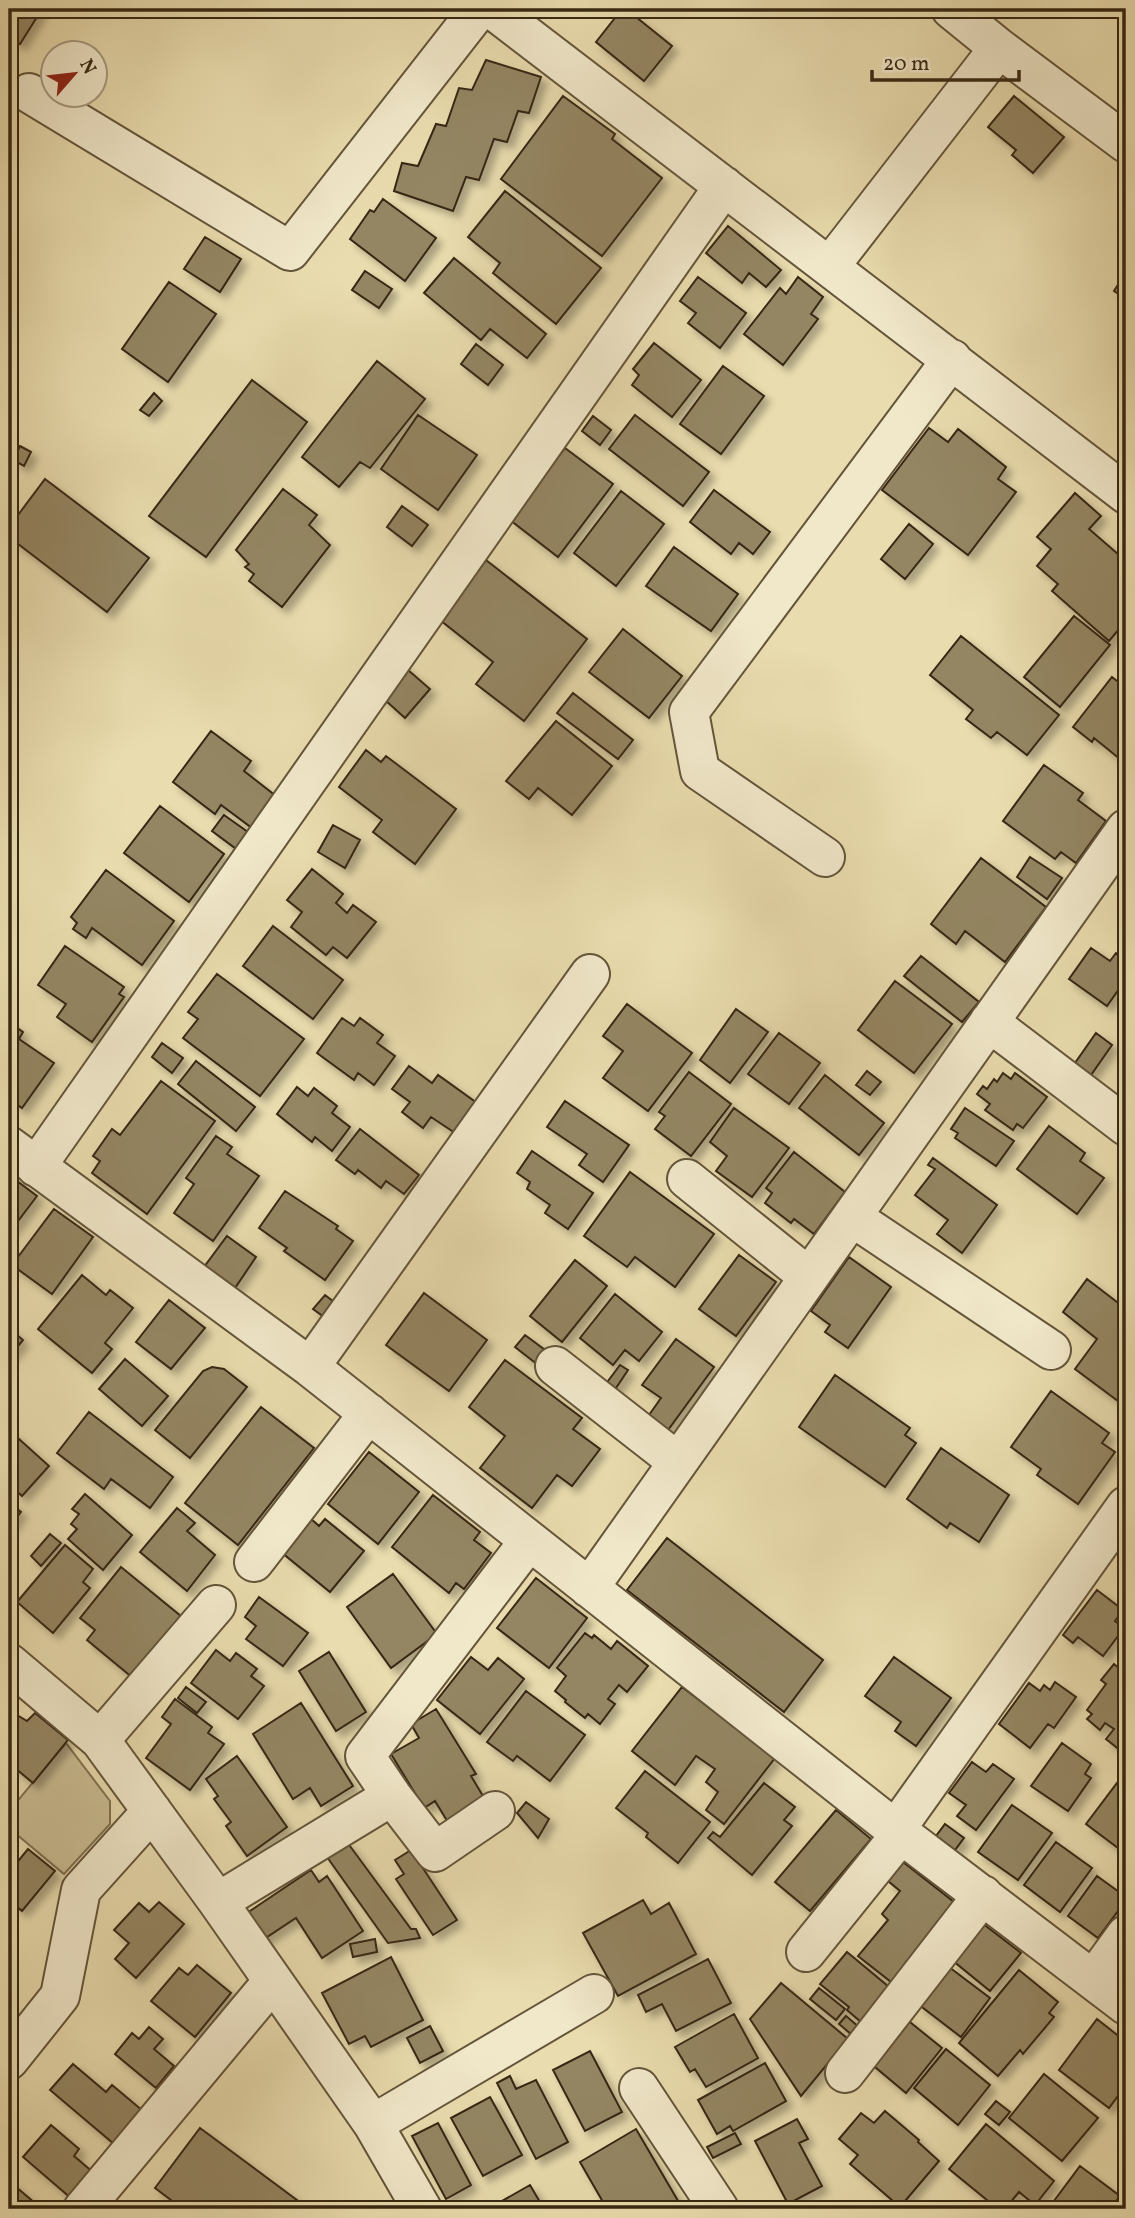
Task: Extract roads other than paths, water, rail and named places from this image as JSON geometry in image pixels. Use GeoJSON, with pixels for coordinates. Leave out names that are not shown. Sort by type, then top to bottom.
{"type":"FeatureCollection","features":[{"type":"Feature","properties":{"kind":"street"},"geometry":{"type":"LineString","coordinates":[[29,93],[290,251],[479,9]]}},
{"type":"Feature","properties":{"kind":"street"},"geometry":{"type":"LineString","coordinates":[[492,9],[532,20],[724,186],[1126,495]]}},
{"type":"Feature","properties":{"kind":"street"},"geometry":{"type":"LineString","coordinates":[[951,9],[1126,143]]}},
{"type":"Feature","properties":{"kind":"street"},"geometry":{"type":"LineString","coordinates":[[830,266],[999,48]]}},
{"type":"Feature","properties":{"kind":"street"},"geometry":{"type":"LineString","coordinates":[[724,186],[22,1156],[310,1367],[898,1832],[1126,2005]]}},
{"type":"Feature","properties":{"kind":"street"},"geometry":{"type":"LineString","coordinates":[[825,857],[700,771],[690,712],[952,359]]}},
{"type":"Feature","properties":{"kind":"street"},"geometry":{"type":"LineString","coordinates":[[590,1588],[1126,829]]}},
{"type":"Feature","properties":{"kind":"street"},"geometry":{"type":"LineString","coordinates":[[310,1367],[590,974]]}},
{"type":"Feature","properties":{"kind":"street"},"geometry":{"type":"LineString","coordinates":[[989,1022],[1126,1126]]}},
{"type":"Feature","properties":{"kind":"street"},"geometry":{"type":"LineString","coordinates":[[687,1179],[809,1277]]}},
{"type":"Feature","properties":{"kind":"street"},"geometry":{"type":"LineString","coordinates":[[852,1217],[1051,1350]]}},
{"type":"Feature","properties":{"kind":"street"},"geometry":{"type":"LineString","coordinates":[[555,1366],[678,1462]]}},
{"type":"Feature","properties":{"kind":"street"},"geometry":{"type":"LineString","coordinates":[[254,1562],[369,1413]]}},
{"type":"Feature","properties":{"kind":"street"},"geometry":{"type":"LineString","coordinates":[[806,1952],[898,1832],[1126,1507]]}},
{"type":"Feature","properties":{"kind":"street"},"geometry":{"type":"LineString","coordinates":[[495,1811],[435,1852],[365,1756],[530,1541]]}},
{"type":"Feature","properties":{"kind":"street"},"geometry":{"type":"LineString","coordinates":[[100,1740],[216,1605]]}},
{"type":"Feature","properties":{"kind":"street"},"geometry":{"type":"LineString","coordinates":[[12,1673],[100,1740],[218,1902],[373,2124],[422,2209]]}},
{"type":"Feature","properties":{"kind":"street"},"geometry":{"type":"LineString","coordinates":[[218,1902],[392,1796]]}},
{"type":"Feature","properties":{"kind":"street"},"geometry":{"type":"LineString","coordinates":[[9,2060],[60,1996],[81,1890],[152,1811]]}},
{"type":"Feature","properties":{"kind":"street"},"geometry":{"type":"LineString","coordinates":[[845,2073],[983,1895]]}},
{"type":"Feature","properties":{"kind":"street"},"geometry":{"type":"LineString","coordinates":[[1094,1979],[1126,1935]]}},
{"type":"Feature","properties":{"kind":"street"},"geometry":{"type":"LineString","coordinates":[[83,2209],[273,1981]]}},
{"type":"Feature","properties":{"kind":"street"},"geometry":{"type":"LineString","coordinates":[[373,2124],[594,1994]]}},
{"type":"Feature","properties":{"kind":"street"},"geometry":{"type":"LineString","coordinates":[[639,2088],[719,2209]]}}]}
